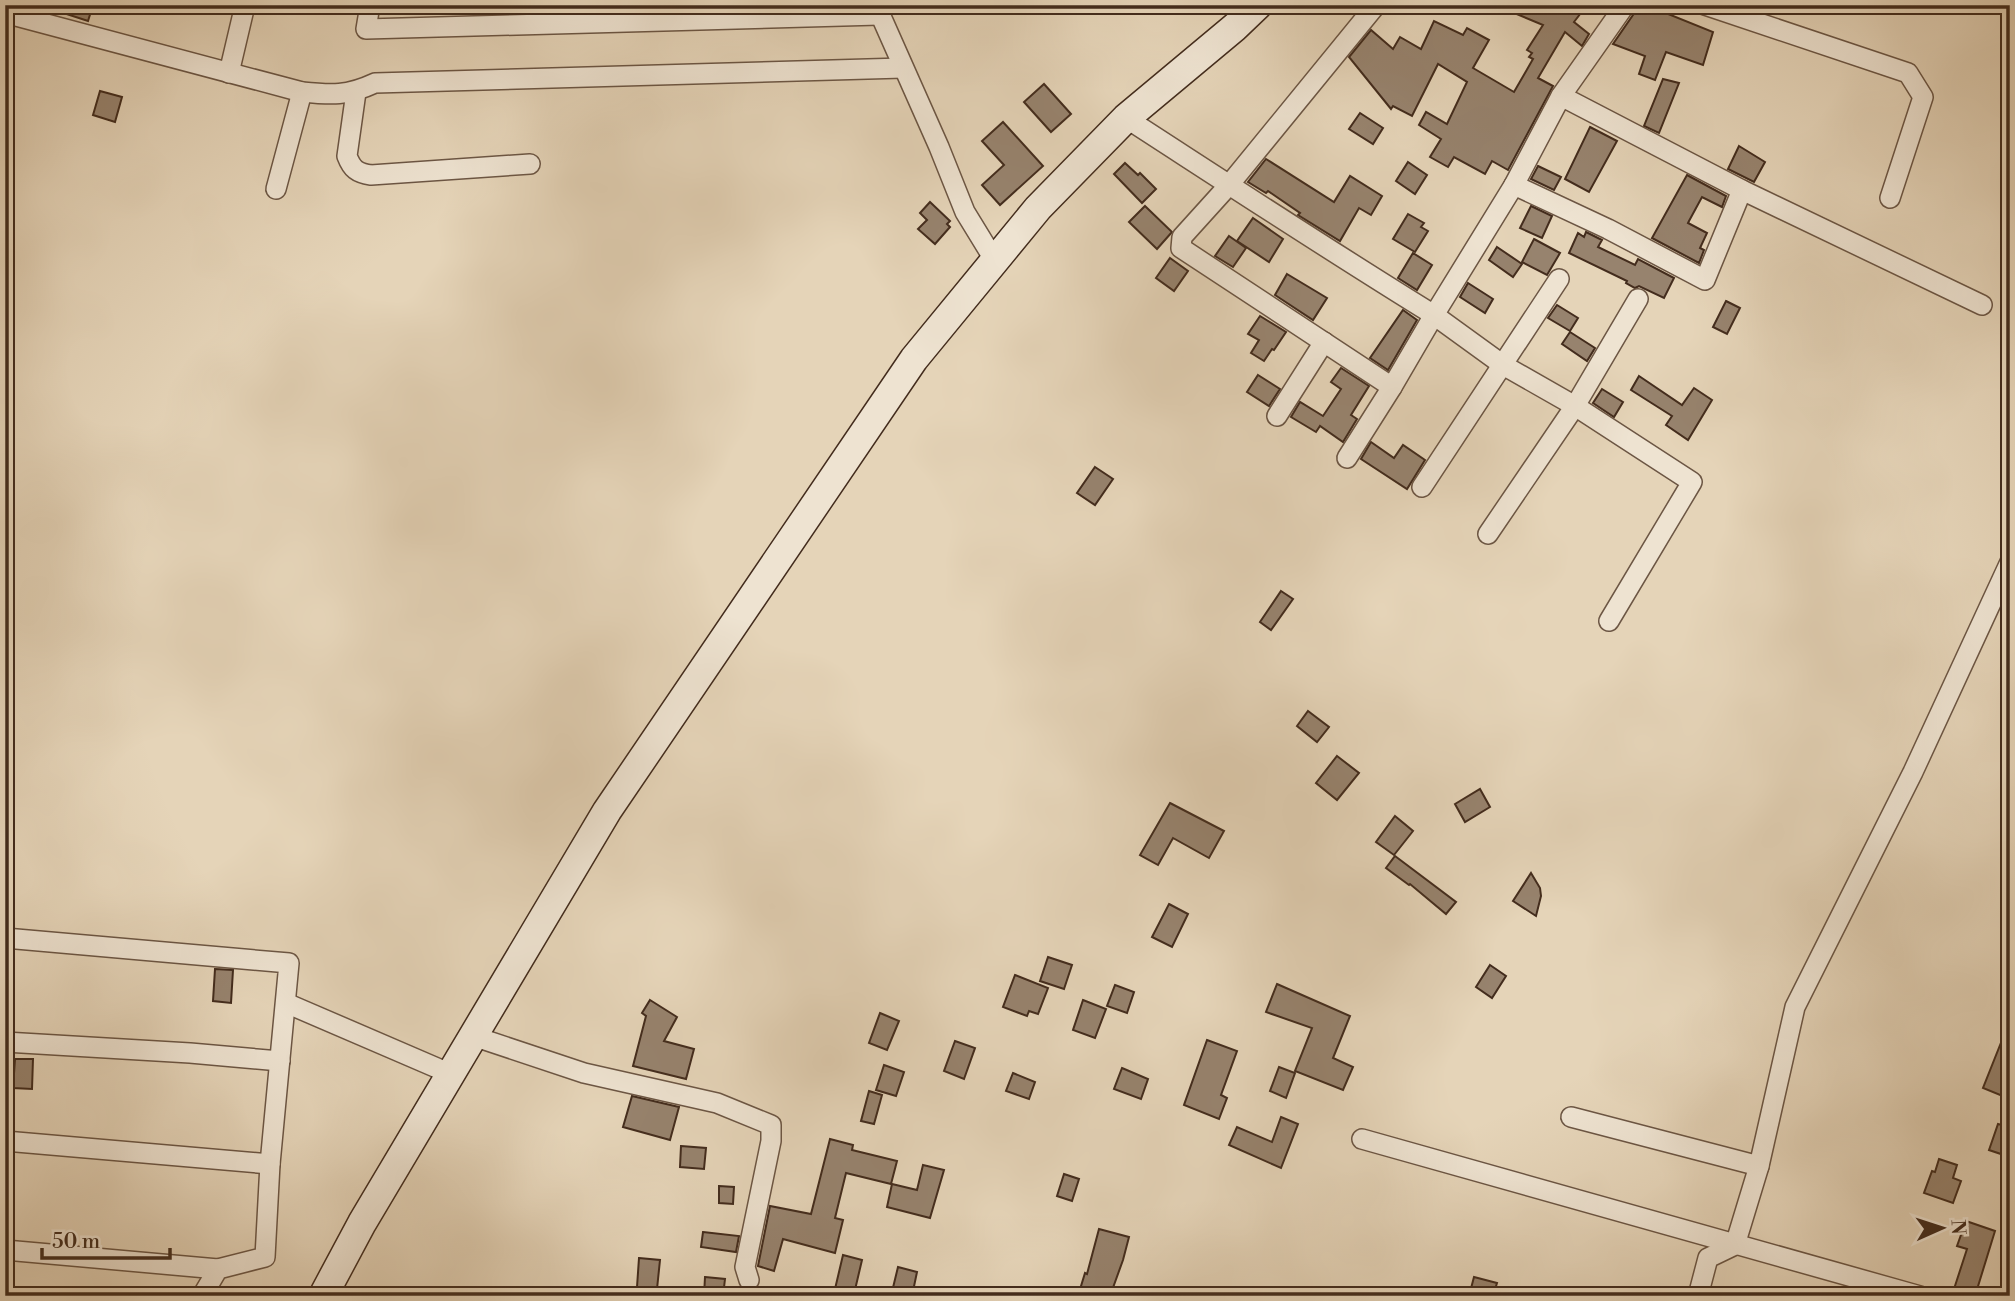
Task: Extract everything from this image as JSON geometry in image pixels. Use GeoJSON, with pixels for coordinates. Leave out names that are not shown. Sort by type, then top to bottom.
{"type":"FeatureCollection","features":[{"type":"Feature","properties":{"kind":"street"},"geometry":{"type":"LineString","coordinates":[[229,72],[245,5]]}},
{"type":"Feature","properties":{"kind":"street"},"geometry":{"type":"LineString","coordinates":[[370,5],[366,29],[878,10],[965,212],[995,261]]}},
{"type":"Feature","properties":{"kind":"street"},"geometry":{"type":"LineString","coordinates":[[323,1296],[362,1223],[607,811],[914,359],[1038,208],[1126,117],[1236,27],[1258,5]]}},
{"type":"Feature","properties":{"kind":"street"},"geometry":{"type":"LineString","coordinates":[[1376,5],[1229,185],[1182,237],[1181,248],[1392,387]]}},
{"type":"Feature","properties":{"kind":"street"},"geometry":{"type":"LineString","coordinates":[[1347,457],[1514,185],[1561,96],[1625,5]]}},
{"type":"Feature","properties":{"kind":"street"},"geometry":{"type":"LineString","coordinates":[[1705,5],[1908,73],[1923,97],[1890,198]]}},
{"type":"Feature","properties":{"kind":"street"},"geometry":{"type":"LineString","coordinates":[[5,13],[302,92],[338,95],[356,92],[375,83],[903,68]]}},
{"type":"Feature","properties":{"kind":"street"},"geometry":{"type":"LineString","coordinates":[[276,189],[302,92]]}},
{"type":"Feature","properties":{"kind":"street"},"geometry":{"type":"LineString","coordinates":[[356,92],[347,156],[350,165],[359,173],[530,164]]}},
{"type":"Feature","properties":{"kind":"street"},"geometry":{"type":"LineString","coordinates":[[1561,96],[1742,190],[1982,305]]}},
{"type":"Feature","properties":{"kind":"street"},"geometry":{"type":"LineString","coordinates":[[1126,117],[1434,316],[1503,365],[1575,406],[1692,482],[1609,621]]}},
{"type":"Feature","properties":{"kind":"street"},"geometry":{"type":"LineString","coordinates":[[1514,185],[1608,229],[1705,280],[1742,190]]}},
{"type":"Feature","properties":{"kind":"street"},"geometry":{"type":"LineString","coordinates":[[1422,487],[1559,279]]}},
{"type":"Feature","properties":{"kind":"street"},"geometry":{"type":"LineString","coordinates":[[1489,534],[1575,406],[1639,299]]}},
{"type":"Feature","properties":{"kind":"street"},"geometry":{"type":"LineString","coordinates":[[1277,416],[1324,342]]}},
{"type":"Feature","properties":{"kind":"street"},"geometry":{"type":"LineString","coordinates":[[1698,1296],[1708,1258],[1735,1245],[1759,1166],[1795,1007],[1913,772],[2010,562]]}},
{"type":"Feature","properties":{"kind":"street"},"geometry":{"type":"LineString","coordinates":[[5,938],[289,964],[270,1164],[265,1257],[218,1269],[5,1250]]}},
{"type":"Feature","properties":{"kind":"street"},"geometry":{"type":"LineString","coordinates":[[286,1003],[451,1074]]}},
{"type":"Feature","properties":{"kind":"street"},"geometry":{"type":"LineString","coordinates":[[473,1036],[584,1073],[717,1103],[771,1125],[771,1141],[745,1267],[749,1280]]}},
{"type":"Feature","properties":{"kind":"street"},"geometry":{"type":"LineString","coordinates":[[5,1042],[280,1061]]}},
{"type":"Feature","properties":{"kind":"street"},"geometry":{"type":"LineString","coordinates":[[1571,1117],[1759,1166]]}},
{"type":"Feature","properties":{"kind":"street"},"geometry":{"type":"LineString","coordinates":[[1362,1139],[1920,1296]]}},
{"type":"Feature","properties":{"kind":"street"},"geometry":{"type":"LineString","coordinates":[[5,1140],[270,1164]]}},
{"type":"Feature","properties":{"kind":"street"},"geometry":{"type":"LineString","coordinates":[[202,1296],[218,1269]]}},
{"type":"Feature","properties":{"kind":"building"},"geometry":{"type":"Polygon","coordinates":[[[48,5],[93,5],[88,21],[48,8],[48,5]]]}},
{"type":"Feature","properties":{"kind":"building"},"geometry":{"type":"Polygon","coordinates":[[[1495,5],[1587,5],[1574,22],[1589,34],[1582,46],[1565,32],[1538,78],[1553,86],[1508,170],[1492,161],[1485,174],[1454,157],[1448,167],[1430,157],[1441,139],[1419,125],[1426,112],[1447,124],[1467,82],[1438,64],[1412,116],[1393,106],[1391,109],[1349,57],[1371,30],[1393,49],[1400,37],[1421,49],[1434,21],[1463,35],[1467,28],[1489,40],[1473,68],[1514,92],[1533,59],[1529,57],[1532,53],[1527,50],[1543,25],[1495,5]]]}},
{"type":"Feature","properties":{"kind":"building"},"geometry":{"type":"Polygon","coordinates":[[[1637,5],[1646,5],[1713,32],[1703,65],[1666,52],[1655,80],[1639,74],[1645,56],[1613,44],[1637,5]]]}},
{"type":"Feature","properties":{"kind":"building"},"geometry":{"type":"Polygon","coordinates":[[[1663,79],[1679,83],[1659,133],[1644,126],[1663,79]]]}},
{"type":"Feature","properties":{"kind":"building"},"geometry":{"type":"Polygon","coordinates":[[[1044,84],[1071,114],[1051,132],[1024,102],[1044,84]]]}},
{"type":"Feature","properties":{"kind":"building"},"geometry":{"type":"Polygon","coordinates":[[[100,91],[122,97],[115,122],[93,115],[100,91]]]}},
{"type":"Feature","properties":{"kind":"building"},"geometry":{"type":"Polygon","coordinates":[[[1360,113],[1383,128],[1373,144],[1349,129],[1360,113]]]}},
{"type":"Feature","properties":{"kind":"building"},"geometry":{"type":"Polygon","coordinates":[[[1003,122],[1043,166],[1000,205],[982,185],[1004,165],[982,141],[1003,122]]]}},
{"type":"Feature","properties":{"kind":"building"},"geometry":{"type":"Polygon","coordinates":[[[1590,127],[1617,141],[1589,192],[1565,179],[1590,127]]]}},
{"type":"Feature","properties":{"kind":"building"},"geometry":{"type":"Polygon","coordinates":[[[1739,146],[1765,162],[1754,182],[1728,169],[1739,146]]]}},
{"type":"Feature","properties":{"kind":"building"},"geometry":{"type":"Polygon","coordinates":[[[1266,159],[1334,202],[1350,176],[1382,196],[1371,215],[1359,208],[1340,241],[1298,215],[1300,213],[1268,191],[1266,193],[1248,182],[1266,159]]]}},
{"type":"Feature","properties":{"kind":"building"},"geometry":{"type":"Polygon","coordinates":[[[1408,162],[1427,175],[1415,194],[1396,181],[1408,162]]]}},
{"type":"Feature","properties":{"kind":"building"},"geometry":{"type":"Polygon","coordinates":[[[1125,163],[1156,189],[1142,203],[1114,174],[1125,163]]]}},
{"type":"Feature","properties":{"kind":"building"},"geometry":{"type":"Polygon","coordinates":[[[1538,166],[1561,177],[1554,190],[1531,179],[1538,166]]]}},
{"type":"Feature","properties":{"kind":"building"},"geometry":{"type":"Polygon","coordinates":[[[1687,175],[1726,196],[1722,207],[1702,197],[1688,223],[1707,233],[1700,248],[1704,250],[1699,263],[1652,238],[1687,175]]]}},
{"type":"Feature","properties":{"kind":"building"},"geometry":{"type":"Polygon","coordinates":[[[930,202],[950,221],[947,224],[950,227],[935,244],[918,229],[927,220],[920,213],[930,202]]]}},
{"type":"Feature","properties":{"kind":"building"},"geometry":{"type":"Polygon","coordinates":[[[1145,206],[1172,232],[1157,249],[1129,222],[1145,206]]]}},
{"type":"Feature","properties":{"kind":"building"},"geometry":{"type":"Polygon","coordinates":[[[1531,206],[1552,216],[1542,238],[1520,228],[1531,206]]]}},
{"type":"Feature","properties":{"kind":"building"},"geometry":{"type":"Polygon","coordinates":[[[1408,214],[1424,223],[1421,227],[1428,231],[1415,252],[1393,239],[1408,214]]]}},
{"type":"Feature","properties":{"kind":"building"},"geometry":{"type":"Polygon","coordinates":[[[1253,218],[1283,239],[1269,262],[1237,241],[1253,218]]]}},
{"type":"Feature","properties":{"kind":"building"},"geometry":{"type":"Polygon","coordinates":[[[1586,232],[1602,240],[1598,247],[1635,265],[1638,259],[1674,278],[1664,298],[1639,286],[1635,288],[1626,283],[1627,281],[1569,253],[1578,233],[1584,237],[1586,232]]]}},
{"type":"Feature","properties":{"kind":"building"},"geometry":{"type":"Polygon","coordinates":[[[1229,236],[1246,248],[1233,267],[1215,256],[1229,236]]]}},
{"type":"Feature","properties":{"kind":"building"},"geometry":{"type":"Polygon","coordinates":[[[1534,239],[1560,253],[1547,275],[1522,262],[1534,239]]]}},
{"type":"Feature","properties":{"kind":"building"},"geometry":{"type":"Polygon","coordinates":[[[1497,247],[1522,264],[1513,277],[1489,260],[1497,247]]]}},
{"type":"Feature","properties":{"kind":"building"},"geometry":{"type":"Polygon","coordinates":[[[1413,253],[1432,265],[1417,290],[1398,278],[1413,253]]]}},
{"type":"Feature","properties":{"kind":"building"},"geometry":{"type":"Polygon","coordinates":[[[1170,258],[1188,271],[1174,291],[1156,278],[1170,258]]]}},
{"type":"Feature","properties":{"kind":"building"},"geometry":{"type":"Polygon","coordinates":[[[1287,274],[1327,298],[1313,320],[1275,295],[1287,274]]]}},
{"type":"Feature","properties":{"kind":"building"},"geometry":{"type":"Polygon","coordinates":[[[1468,283],[1493,299],[1485,313],[1460,297],[1468,283]]]}},
{"type":"Feature","properties":{"kind":"building"},"geometry":{"type":"Polygon","coordinates":[[[1726,301],[1740,308],[1727,334],[1713,327],[1726,301]]]}},
{"type":"Feature","properties":{"kind":"building"},"geometry":{"type":"Polygon","coordinates":[[[1557,305],[1578,318],[1570,331],[1548,318],[1557,305]]]}},
{"type":"Feature","properties":{"kind":"building"},"geometry":{"type":"Polygon","coordinates":[[[1403,310],[1417,320],[1388,370],[1370,358],[1403,310]]]}},
{"type":"Feature","properties":{"kind":"building"},"geometry":{"type":"Polygon","coordinates":[[[1260,316],[1286,332],[1264,361],[1251,353],[1259,340],[1248,334],[1260,316]]]}},
{"type":"Feature","properties":{"kind":"building"},"geometry":{"type":"Polygon","coordinates":[[[1570,332],[1595,348],[1587,361],[1562,344],[1570,332]]]}},
{"type":"Feature","properties":{"kind":"building"},"geometry":{"type":"Polygon","coordinates":[[[1341,368],[1369,386],[1351,415],[1357,419],[1343,442],[1320,426],[1316,432],[1291,417],[1300,402],[1323,416],[1341,389],[1331,382],[1341,368]]]}},
{"type":"Feature","properties":{"kind":"building"},"geometry":{"type":"Polygon","coordinates":[[[1258,375],[1280,389],[1269,406],[1247,392],[1258,375]]]}},
{"type":"Feature","properties":{"kind":"building"},"geometry":{"type":"Polygon","coordinates":[[[1639,376],[1682,405],[1694,388],[1712,400],[1688,440],[1666,425],[1672,416],[1631,390],[1639,376]]]}},
{"type":"Feature","properties":{"kind":"building"},"geometry":{"type":"Polygon","coordinates":[[[1602,389],[1623,402],[1614,417],[1593,403],[1602,389]]]}},
{"type":"Feature","properties":{"kind":"building"},"geometry":{"type":"Polygon","coordinates":[[[1371,442],[1394,458],[1403,445],[1425,460],[1407,489],[1361,459],[1371,442]]]}},
{"type":"Feature","properties":{"kind":"building"},"geometry":{"type":"Polygon","coordinates":[[[1095,467],[1113,479],[1095,505],[1077,493],[1095,467]]]}},
{"type":"Feature","properties":{"kind":"building"},"geometry":{"type":"Polygon","coordinates":[[[1281,591],[1293,599],[1271,630],[1260,622],[1281,591]]]}},
{"type":"Feature","properties":{"kind":"building"},"geometry":{"type":"Polygon","coordinates":[[[1308,711],[1329,727],[1317,742],[1297,726],[1308,711]]]}},
{"type":"Feature","properties":{"kind":"building"},"geometry":{"type":"Polygon","coordinates":[[[1337,756],[1359,773],[1337,800],[1316,783],[1337,756]]]}},
{"type":"Feature","properties":{"kind":"building"},"geometry":{"type":"Polygon","coordinates":[[[1480,789],[1490,807],[1465,822],[1455,804],[1480,789]]]}},
{"type":"Feature","properties":{"kind":"building"},"geometry":{"type":"Polygon","coordinates":[[[1170,803],[1224,831],[1209,858],[1173,838],[1158,865],[1140,855],[1170,803]]]}},
{"type":"Feature","properties":{"kind":"building"},"geometry":{"type":"Polygon","coordinates":[[[1395,816],[1413,831],[1394,855],[1376,842],[1395,816]]]}},
{"type":"Feature","properties":{"kind":"building"},"geometry":{"type":"Polygon","coordinates":[[[1395,856],[1456,902],[1446,914],[1386,868],[1395,856]]]}},
{"type":"Feature","properties":{"kind":"building"},"geometry":{"type":"Polygon","coordinates":[[[1531,873],[1540,888],[1541,896],[1536,916],[1513,901],[1531,873]]]}},
{"type":"Feature","properties":{"kind":"building"},"geometry":{"type":"Polygon","coordinates":[[[1169,904],[1188,914],[1172,947],[1152,937],[1169,904]]]}},
{"type":"Feature","properties":{"kind":"building"},"geometry":{"type":"Polygon","coordinates":[[[1048,957],[1072,965],[1064,989],[1040,981],[1048,957]]]}},
{"type":"Feature","properties":{"kind":"building"},"geometry":{"type":"Polygon","coordinates":[[[1490,965],[1506,976],[1492,998],[1476,987],[1490,965]]]}},
{"type":"Feature","properties":{"kind":"building"},"geometry":{"type":"Polygon","coordinates":[[[215,969],[233,970],[231,1003],[213,1001],[215,969]]]}},
{"type":"Feature","properties":{"kind":"building"},"geometry":{"type":"Polygon","coordinates":[[[1015,975],[1048,988],[1038,1014],[1029,1011],[1027,1016],[1003,1007],[1015,975]]]}},
{"type":"Feature","properties":{"kind":"building"},"geometry":{"type":"Polygon","coordinates":[[[1277,984],[1350,1016],[1333,1058],[1353,1067],[1343,1090],[1295,1071],[1312,1028],[1266,1012],[1277,984]]]}},
{"type":"Feature","properties":{"kind":"building"},"geometry":{"type":"Polygon","coordinates":[[[1115,985],[1134,992],[1127,1013],[1107,1006],[1115,985]]]}},
{"type":"Feature","properties":{"kind":"building"},"geometry":{"type":"Polygon","coordinates":[[[650,1000],[677,1017],[664,1041],[694,1049],[686,1079],[633,1066],[646,1016],[642,1013],[650,1000]]]}},
{"type":"Feature","properties":{"kind":"building"},"geometry":{"type":"Polygon","coordinates":[[[1083,1000],[1106,1009],[1095,1038],[1073,1030],[1083,1000]]]}},
{"type":"Feature","properties":{"kind":"building"},"geometry":{"type":"Polygon","coordinates":[[[880,1013],[899,1021],[887,1050],[869,1043],[880,1013]]]}},
{"type":"Feature","properties":{"kind":"building"},"geometry":{"type":"Polygon","coordinates":[[[2010,1020],[2010,1099],[1983,1088],[2010,1020]]]}},
{"type":"Feature","properties":{"kind":"building"},"geometry":{"type":"Polygon","coordinates":[[[1207,1040],[1237,1051],[1221,1095],[1227,1098],[1219,1119],[1184,1105],[1207,1040]]]}},
{"type":"Feature","properties":{"kind":"building"},"geometry":{"type":"Polygon","coordinates":[[[955,1041],[975,1048],[964,1079],[944,1071],[955,1041]]]}},
{"type":"Feature","properties":{"kind":"building"},"geometry":{"type":"Polygon","coordinates":[[[15,1059],[33,1059],[32,1089],[13,1088],[15,1059]]]}},
{"type":"Feature","properties":{"kind":"building"},"geometry":{"type":"Polygon","coordinates":[[[884,1065],[904,1072],[896,1096],[876,1090],[884,1065]]]}},
{"type":"Feature","properties":{"kind":"building"},"geometry":{"type":"Polygon","coordinates":[[[1279,1067],[1295,1073],[1286,1098],[1270,1091],[1279,1067]]]}},
{"type":"Feature","properties":{"kind":"building"},"geometry":{"type":"Polygon","coordinates":[[[1122,1068],[1148,1079],[1141,1099],[1114,1089],[1122,1068]]]}},
{"type":"Feature","properties":{"kind":"building"},"geometry":{"type":"Polygon","coordinates":[[[1013,1073],[1035,1082],[1029,1099],[1006,1091],[1013,1073]]]}},
{"type":"Feature","properties":{"kind":"building"},"geometry":{"type":"Polygon","coordinates":[[[869,1091],[882,1095],[874,1124],[861,1121],[869,1091]]]}},
{"type":"Feature","properties":{"kind":"building"},"geometry":{"type":"Polygon","coordinates":[[[632,1096],[679,1107],[670,1140],[623,1127],[632,1096]]]}},
{"type":"Feature","properties":{"kind":"building"},"geometry":{"type":"Polygon","coordinates":[[[1281,1117],[1298,1124],[1281,1168],[1229,1145],[1237,1127],[1272,1142],[1281,1117]]]}},
{"type":"Feature","properties":{"kind":"building"},"geometry":{"type":"Polygon","coordinates":[[[1998,1124],[2010,1127],[2010,1157],[1989,1150],[1998,1124]]]}},
{"type":"Feature","properties":{"kind":"building"},"geometry":{"type":"Polygon","coordinates":[[[830,1139],[853,1145],[852,1150],[897,1161],[891,1184],[846,1173],[835,1218],[843,1220],[835,1253],[783,1239],[774,1271],[758,1266],[770,1206],[811,1214],[830,1139]]]}},
{"type":"Feature","properties":{"kind":"building"},"geometry":{"type":"Polygon","coordinates":[[[681,1146],[706,1148],[704,1169],[680,1167],[681,1146]]]}},
{"type":"Feature","properties":{"kind":"building"},"geometry":{"type":"Polygon","coordinates":[[[1939,1159],[1957,1165],[1953,1178],[1961,1181],[1953,1203],[1924,1193],[1939,1159]]]}},
{"type":"Feature","properties":{"kind":"building"},"geometry":{"type":"Polygon","coordinates":[[[923,1165],[944,1170],[930,1218],[887,1207],[892,1184],[917,1190],[923,1165]]]}},
{"type":"Feature","properties":{"kind":"building"},"geometry":{"type":"Polygon","coordinates":[[[1064,1174],[1079,1179],[1072,1201],[1057,1196],[1064,1174]]]}},
{"type":"Feature","properties":{"kind":"building"},"geometry":{"type":"Polygon","coordinates":[[[719,1186],[734,1187],[733,1204],[719,1203],[719,1186]]]}},
{"type":"Feature","properties":{"kind":"building"},"geometry":{"type":"Polygon","coordinates":[[[1966,1221],[1995,1231],[1975,1296],[1954,1289],[1967,1249],[1957,1246],[1966,1221]]]}},
{"type":"Feature","properties":{"kind":"building"},"geometry":{"type":"Polygon","coordinates":[[[1099,1229],[1129,1237],[1123,1260],[1110,1296],[1078,1296],[1085,1273],[1087,1274],[1099,1229]]]}},
{"type":"Feature","properties":{"kind":"building"},"geometry":{"type":"Polygon","coordinates":[[[703,1232],[739,1236],[736,1252],[701,1247],[703,1232]]]}},
{"type":"Feature","properties":{"kind":"building"},"geometry":{"type":"Polygon","coordinates":[[[843,1255],[862,1260],[854,1294],[835,1289],[843,1255]]]}},
{"type":"Feature","properties":{"kind":"building"},"geometry":{"type":"Polygon","coordinates":[[[639,1258],[660,1260],[657,1289],[637,1287],[639,1258]]]}},
{"type":"Feature","properties":{"kind":"building"},"geometry":{"type":"Polygon","coordinates":[[[898,1267],[917,1272],[912,1296],[891,1296],[898,1267]]]}},
{"type":"Feature","properties":{"kind":"building"},"geometry":{"type":"Polygon","coordinates":[[[705,1277],[725,1279],[723,1296],[704,1296],[705,1277]]]}},
{"type":"Feature","properties":{"kind":"building"},"geometry":{"type":"Polygon","coordinates":[[[1474,1277],[1497,1283],[1493,1296],[1469,1296],[1474,1277]]]}}]}
